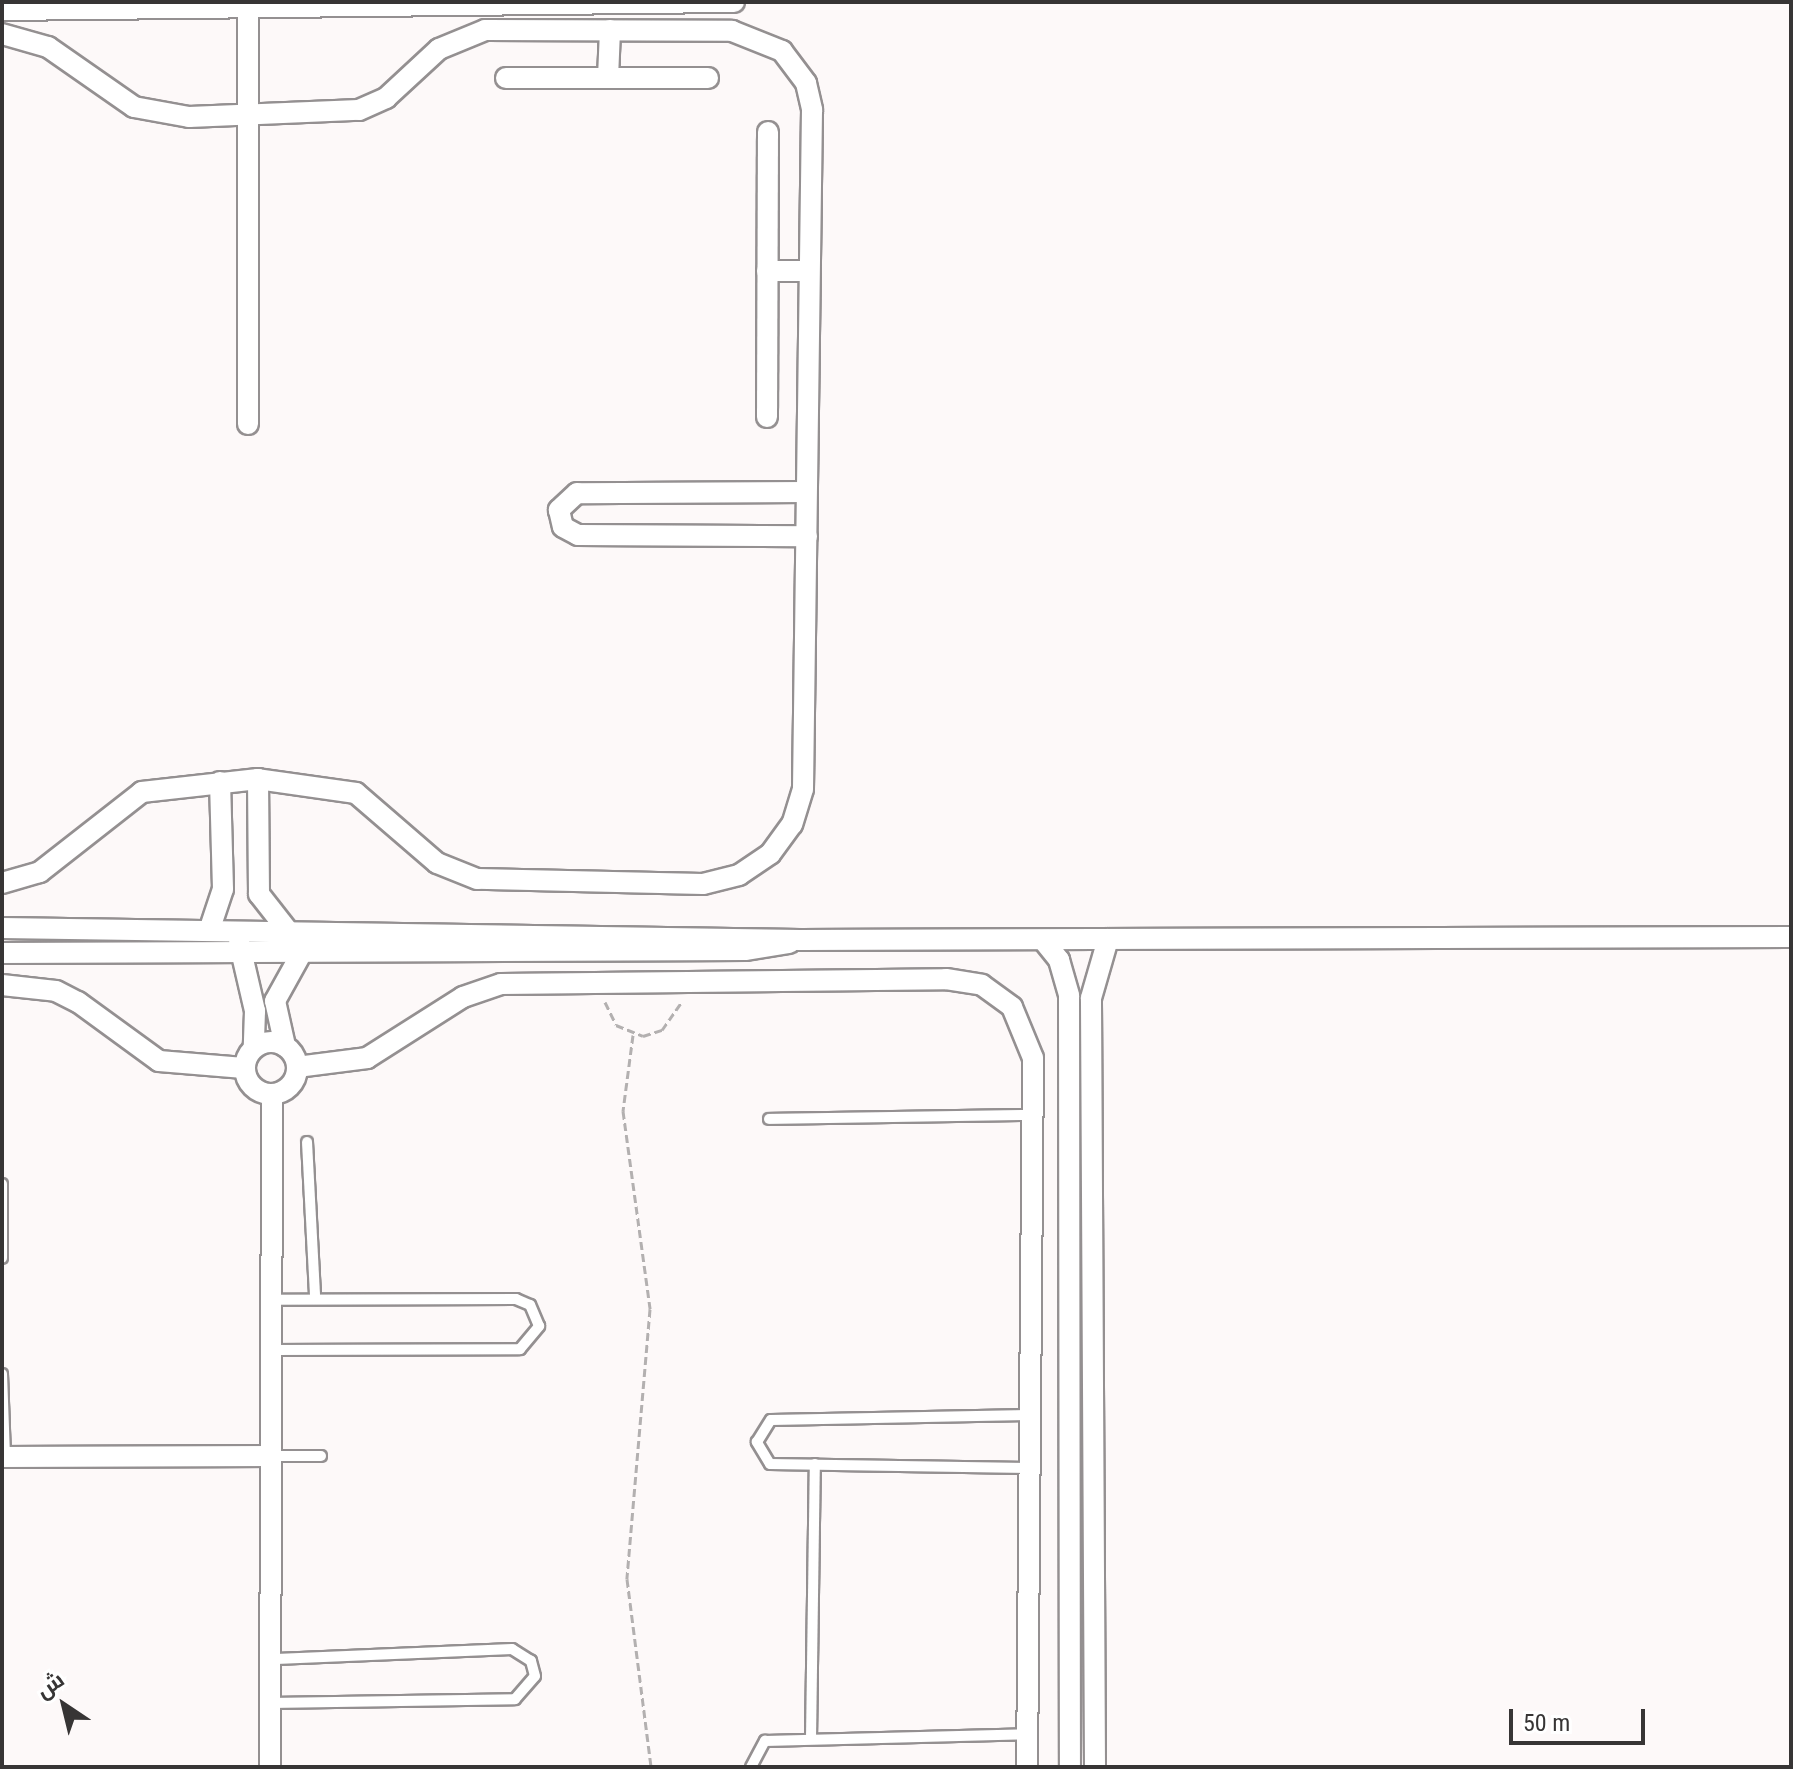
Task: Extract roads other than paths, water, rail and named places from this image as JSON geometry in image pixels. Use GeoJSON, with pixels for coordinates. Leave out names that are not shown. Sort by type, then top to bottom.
{"type":"FeatureCollection","features":[{"type":"Feature","properties":{"kind":"street"},"geometry":{"type":"LineString","coordinates":[[2,10],[734,2]]}},
{"type":"Feature","properties":{"kind":"street"},"geometry":{"type":"LineString","coordinates":[[248,7],[244,114],[248,424]]}},
{"type":"Feature","properties":{"kind":"street"},"geometry":{"type":"LineString","coordinates":[[608,78],[610,30]]}},
{"type":"Feature","properties":{"kind":"street"},"geometry":{"type":"LineString","coordinates":[[2,34],[48,47],[134,107],[179,117],[359,110],[398,89],[439,49],[477,32],[610,30],[746,33],[792,60],[812,110],[803,789],[782,840],[739,875],[703,884],[477,879],[437,863],[356,793],[258,779],[220,782],[126,799],[40,872],[2,883]]}},
{"type":"Feature","properties":{"kind":"street"},"geometry":{"type":"LineString","coordinates":[[506,78],[708,78]]}},
{"type":"Feature","properties":{"kind":"street"},"geometry":{"type":"LineString","coordinates":[[767,417],[768,132]]}},
{"type":"Feature","properties":{"kind":"street"},"geometry":{"type":"LineString","coordinates":[[767,271],[809,271]]}},
{"type":"Feature","properties":{"kind":"street"},"geometry":{"type":"LineString","coordinates":[[806,492],[577,493],[559,510],[563,527],[578,535],[807,536]]}},
{"type":"Feature","properties":{"kind":"street"},"geometry":{"type":"LineString","coordinates":[[258,779],[259,894],[288,931]]}},
{"type":"Feature","properties":{"kind":"street"},"geometry":{"type":"LineString","coordinates":[[209,931],[223,889],[220,782]]}},
{"type":"Feature","properties":{"kind":"street"},"geometry":{"type":"LineString","coordinates":[[2,928],[209,931],[239,942],[301,954],[745,950],[800,940]]}},
{"type":"Feature","properties":{"kind":"street"},"geometry":{"type":"LineString","coordinates":[[2,953],[239,942],[288,931],[800,940],[1791,937]]}},
{"type":"Feature","properties":{"kind":"street"},"geometry":{"type":"LineString","coordinates":[[1095,1767],[1091,998],[1108,939]]}},
{"type":"Feature","properties":{"kind":"street"},"geometry":{"type":"LineString","coordinates":[[1043,940],[1064,972],[1069,996],[1070,1767]]}},
{"type":"Feature","properties":{"kind":"street"},"geometry":{"type":"LineString","coordinates":[[239,942],[255,1011],[254,1048],[244,1068],[250,1085],[272,1095]]}},
{"type":"Feature","properties":{"kind":"street"},"geometry":{"type":"LineString","coordinates":[[272,1095],[293,1083],[297,1067],[285,1046],[275,1001],[301,954]]}},
{"type":"Feature","properties":{"kind":"street"},"geometry":{"type":"LineString","coordinates":[[297,1067],[385,1051],[483,988],[600,981],[946,979],[982,985],[1012,1007],[1030,1040],[1032,1115],[1027,1767]]}},
{"type":"Feature","properties":{"kind":"street"},"geometry":{"type":"LineString","coordinates":[[2,985],[78,1002],[159,1061],[244,1068]]}},
{"type":"Feature","properties":{"kind":"street"},"geometry":{"type":"LineString","coordinates":[[254,1048],[285,1046]]}},
{"type":"Feature","properties":{"kind":"street"},"geometry":{"type":"LineString","coordinates":[[270,1767],[272,1095]]}},
{"type":"Feature","properties":{"kind":"street"},"geometry":{"type":"LineString","coordinates":[[4,1457],[272,1456]]}},
{"type":"Feature","properties":{"kind":"lane"},"geometry":{"type":"LineString","coordinates":[[769,1119],[1032,1115]]}},
{"type":"Feature","properties":{"kind":"lane"},"geometry":{"type":"LineString","coordinates":[[307,1142],[315,1297]]}},
{"type":"Feature","properties":{"kind":"lane"},"geometry":{"type":"LineString","coordinates":[[2,1184],[2,1258]]}},
{"type":"Feature","properties":{"kind":"lane"},"geometry":{"type":"LineString","coordinates":[[272,1300],[315,1297],[516,1299],[535,1311],[539,1326],[520,1349],[272,1350]]}},
{"type":"Feature","properties":{"kind":"lane"},"geometry":{"type":"LineString","coordinates":[[2,1374],[4,1457]]}},
{"type":"Feature","properties":{"kind":"lane"},"geometry":{"type":"LineString","coordinates":[[1028,1415],[771,1420],[761,1429],[758,1449],[770,1464],[1028,1468]]}},
{"type":"Feature","properties":{"kind":"lane"},"geometry":{"type":"LineString","coordinates":[[272,1456],[321,1456]]}},
{"type":"Feature","properties":{"kind":"lane"},"geometry":{"type":"LineString","coordinates":[[811,1739],[815,1464]]}},
{"type":"Feature","properties":{"kind":"lane"},"geometry":{"type":"LineString","coordinates":[[270,1659],[512,1649],[531,1661],[535,1676],[515,1699],[270,1703]]}},
{"type":"Feature","properties":{"kind":"lane"},"geometry":{"type":"LineString","coordinates":[[751,1767],[765,1741],[1027,1734]]}}]}
